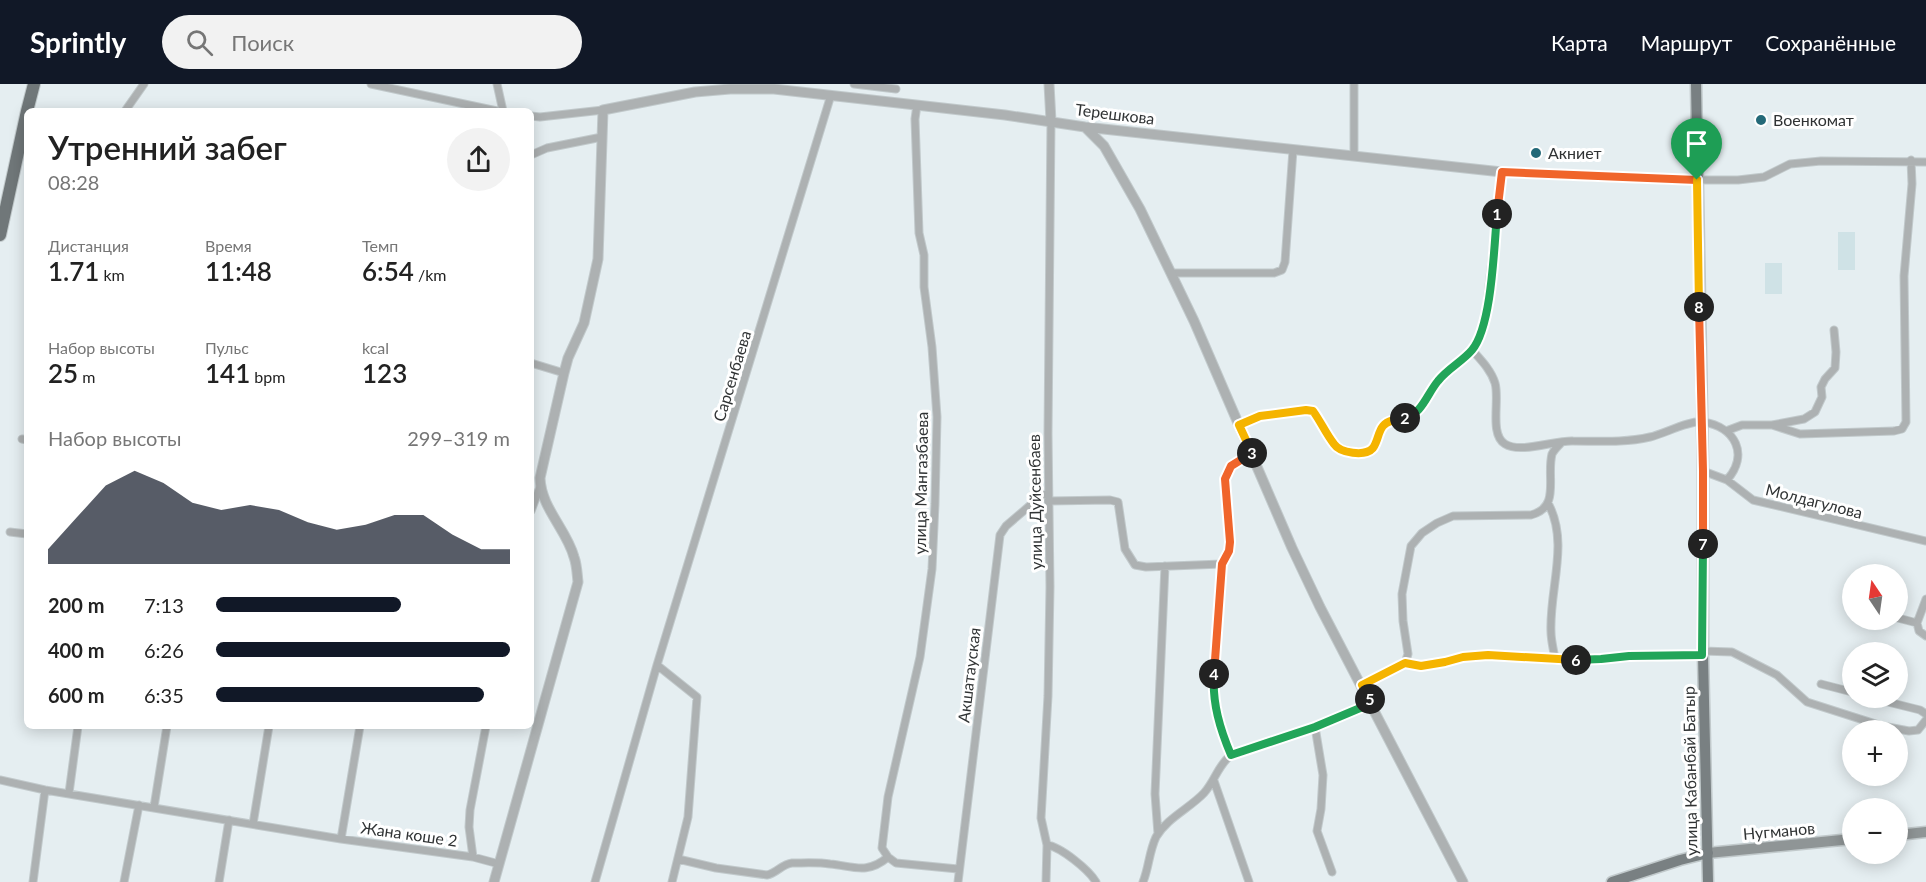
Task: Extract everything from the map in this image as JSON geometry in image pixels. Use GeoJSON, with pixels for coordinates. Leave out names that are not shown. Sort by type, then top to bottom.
{"type":"FeatureCollection","features":[{"type":"Feature","properties":{"kind":"highway"},"geometry":{"type":"LineString","coordinates":[[28,108],[34,84]]}},
{"type":"Feature","properties":{"kind":"highway"},"geometry":{"type":"LineString","coordinates":[[0,235],[23,142]]}},
{"type":"Feature","properties":{"kind":"main road","name":"улица Кабанбай Батыр"},"geometry":{"type":"LineString","coordinates":[[1696,84],[1703,471],[1702,653],[1708,882]]}},
{"type":"Feature","properties":{"kind":"main road"},"geometry":{"type":"LineString","coordinates":[[1908,834],[1926,832]]}},
{"type":"Feature","properties":{"kind":"main road","name":"Нугманов"},"geometry":{"type":"LineString","coordinates":[[1708,853],[1842,840]]}},
{"type":"Feature","properties":{"kind":"main road"},"geometry":{"type":"LineString","coordinates":[[1612,882],[1708,853]]}},
{"type":"Feature","properties":{"kind":"street"},"geometry":{"type":"LineString","coordinates":[[126,108],[144,84]]}},
{"type":"Feature","properties":{"kind":"street"},"geometry":{"type":"LineString","coordinates":[[371,84],[483,108]]}},
{"type":"Feature","properties":{"kind":"street"},"geometry":{"type":"LineString","coordinates":[[497,84],[502,108]]}},
{"type":"Feature","properties":{"kind":"street"},"geometry":{"type":"LineString","coordinates":[[854,84],[896,87],[895,102]]}},
{"type":"Feature","properties":{"kind":"street"},"geometry":{"type":"LineString","coordinates":[[1049,84],[1051,121]]}},
{"type":"Feature","properties":{"kind":"street"},"geometry":{"type":"LineString","coordinates":[[1354,84],[1354,156]]}},
{"type":"Feature","properties":{"kind":"street","name":"Терешкова"},"geometry":{"type":"LineString","coordinates":[[534,116],[603,110],[695,92],[774,89],[1051,121],[1085,127],[1502,172],[1697,180]]}},
{"type":"Feature","properties":{"kind":"street","name":"Сарсенбаева"},"geometry":{"type":"LineString","coordinates":[[595,882],[657,665],[798,210],[831,95]]}},
{"type":"Feature","properties":{"kind":"street","name":"улица Мангазбаева"},"geometry":{"type":"LineString","coordinates":[[888,857],[882,848],[888,797],[920,657],[932,569],[935,504],[937,417],[932,347],[924,287],[924,255],[919,233],[915,118],[917,105]]}},
{"type":"Feature","properties":{"kind":"street"},"geometry":{"type":"LineString","coordinates":[[534,503],[540,487],[540,478],[568,358],[584,323],[595,278],[598,259],[603,110]]}},
{"type":"Feature","properties":{"kind":"street","name":"улица Дуйсенбаев"},"geometry":{"type":"LineString","coordinates":[[1046,882],[1047,845],[1041,818],[1050,587],[1048,497],[1051,121]]}},
{"type":"Feature","properties":{"kind":"street"},"geometry":{"type":"LineString","coordinates":[[1085,127],[1104,146],[1124,178],[1171,273],[1320,608],[1372,703],[1463,882]]}},
{"type":"Feature","properties":{"kind":"street"},"geometry":{"type":"LineString","coordinates":[[534,154],[547,148],[602,137]]}},
{"type":"Feature","properties":{"kind":"street"},"geometry":{"type":"LineString","coordinates":[[1171,273],[1274,273],[1282,270],[1285,262],[1293,150]]}},
{"type":"Feature","properties":{"kind":"street"},"geometry":{"type":"LineString","coordinates":[[1772,425],[1800,434],[1894,431],[1902,429],[1906,422],[1904,276],[1912,184],[1911,160]]}},
{"type":"Feature","properties":{"kind":"street"},"geometry":{"type":"LineString","coordinates":[[1697,180],[1738,180],[1764,177],[1790,165],[1821,161],[1911,160],[1926,162]]}},
{"type":"Feature","properties":{"kind":"street"},"geometry":{"type":"LineString","coordinates":[[1239,425],[1260,416],[1313,411],[1335,446],[1344,451],[1368,452],[1373,447],[1384,424],[1411,417],[1418,411],[1439,380],[1472,350],[1483,330],[1502,172]]}},
{"type":"Feature","properties":{"kind":"street"},"geometry":{"type":"LineString","coordinates":[[1726,431],[1742,425],[1772,425],[1804,419],[1815,412],[1822,397],[1821,387],[1835,368],[1834,330]]}},
{"type":"Feature","properties":{"kind":"street"},"geometry":{"type":"LineString","coordinates":[[1472,350],[1491,372],[1496,386],[1496,422],[1501,441],[1508,446],[1520,448],[1571,441],[1617,442],[1651,437],[1702,422],[1726,431],[1737,445],[1739,460],[1735,471],[1727,480]]}},
{"type":"Feature","properties":{"kind":"street"},"geometry":{"type":"LineString","coordinates":[[534,364],[564,373]]}},
{"type":"Feature","properties":{"kind":"street"},"geometry":{"type":"LineString","coordinates":[[1556,660],[1551,633],[1558,541],[1556,519],[1549,505],[1552,452],[1561,442]]}},
{"type":"Feature","properties":{"kind":"street"},"geometry":{"type":"LineString","coordinates":[[1231,755],[1222,733],[1213,687],[1222,564],[1229,551],[1230,542],[1225,479],[1231,466],[1252,454]]}},
{"type":"Feature","properties":{"kind":"street","name":"Молдагулова"},"geometry":{"type":"LineString","coordinates":[[1703,471],[1727,480],[1752,500],[1926,541]]}},
{"type":"Feature","properties":{"kind":"street"},"geometry":{"type":"LineString","coordinates":[[495,882],[578,582],[574,556],[540,487]]}},
{"type":"Feature","properties":{"kind":"street","name":"Акшатауская"},"geometry":{"type":"LineString","coordinates":[[958,882],[1000,535],[1006,526],[1041,496],[1048,497]]}},
{"type":"Feature","properties":{"kind":"street"},"geometry":{"type":"LineString","coordinates":[[1048,497],[1118,502],[1125,549],[1135,565],[1222,564]]}},
{"type":"Feature","properties":{"kind":"street"},"geometry":{"type":"LineString","coordinates":[[1405,663],[1408,654],[1402,594],[1411,546],[1422,533],[1453,516],[1531,515],[1542,512],[1549,505]]}},
{"type":"Feature","properties":{"kind":"street"},"geometry":{"type":"LineString","coordinates":[[10,532],[24,534]]}},
{"type":"Feature","properties":{"kind":"street"},"geometry":{"type":"LineString","coordinates":[[1158,834],[1155,794],[1165,566]]}},
{"type":"Feature","properties":{"kind":"street"},"geometry":{"type":"LineString","coordinates":[[1926,599],[1917,623],[1919,631],[1926,636]]}},
{"type":"Feature","properties":{"kind":"street"},"geometry":{"type":"LineString","coordinates":[[1908,621],[1917,623]]}},
{"type":"Feature","properties":{"kind":"street"},"geometry":{"type":"LineString","coordinates":[[1362,685],[1405,663],[1421,666],[1463,657],[1488,655],[1556,660],[1732,652],[1777,675],[1807,702],[1882,726],[1926,732]]}},
{"type":"Feature","properties":{"kind":"street"},"geometry":{"type":"LineString","coordinates":[[657,665],[697,697],[688,817],[672,882]]}},
{"type":"Feature","properties":{"kind":"street"},"geometry":{"type":"LineString","coordinates":[[1821,684],[1842,689]]}},
{"type":"Feature","properties":{"kind":"street"},"geometry":{"type":"LineString","coordinates":[[1143,882],[1149,853],[1158,834],[1203,794],[1214,781],[1222,761],[1231,755],[1315,727],[1372,703]]}},
{"type":"Feature","properties":{"kind":"street"},"geometry":{"type":"LineString","coordinates":[[1908,707],[1926,714]]}},
{"type":"Feature","properties":{"kind":"street"},"geometry":{"type":"LineString","coordinates":[[1918,730],[1926,720]]}},
{"type":"Feature","properties":{"kind":"street"},"geometry":{"type":"LineString","coordinates":[[1315,727],[1323,776],[1317,831],[1332,872]]}},
{"type":"Feature","properties":{"kind":"street"},"geometry":{"type":"LineString","coordinates":[[69,793],[78,729]]}},
{"type":"Feature","properties":{"kind":"street"},"geometry":{"type":"LineString","coordinates":[[154,807],[167,729]]}},
{"type":"Feature","properties":{"kind":"street"},"geometry":{"type":"LineString","coordinates":[[253,824],[269,729]]}},
{"type":"Feature","properties":{"kind":"street","name":"Жана коше 2"},"geometry":{"type":"LineString","coordinates":[[341,839],[359,729]]}},
{"type":"Feature","properties":{"kind":"street","name":"Жана коше 2"},"geometry":{"type":"LineString","coordinates":[[473,857],[469,827],[470,810],[485,729]]}},
{"type":"Feature","properties":{"kind":"street","name":"Жана коше 2"},"geometry":{"type":"LineString","coordinates":[[0,780],[45,790],[341,839],[473,857],[499,864]]}},
{"type":"Feature","properties":{"kind":"street"},"geometry":{"type":"LineString","coordinates":[[1214,781],[1249,882]]}},
{"type":"Feature","properties":{"kind":"street"},"geometry":{"type":"LineString","coordinates":[[33,882],[45,790]]}},
{"type":"Feature","properties":{"kind":"street"},"geometry":{"type":"LineString","coordinates":[[124,882],[139,805]]}},
{"type":"Feature","properties":{"kind":"street"},"geometry":{"type":"LineString","coordinates":[[219,882],[229,820]]}},
{"type":"Feature","properties":{"kind":"street"},"geometry":{"type":"LineString","coordinates":[[1047,845],[1053,846],[1079,864],[1092,875],[1096,882]]}},
{"type":"Feature","properties":{"kind":"street"},"geometry":{"type":"LineString","coordinates":[[678,859],[716,868],[767,875],[774,874],[786,864],[793,863],[830,864],[863,869],[880,864],[888,857],[896,863],[958,869]]}},
{"type":"Feature","properties":{"kind":"shaded area"},"geometry":{"type":"Polygon","coordinates":[[[1838,232],[1855,232],[1855,270],[1838,270],[1838,232]]]}},
{"type":"Feature","properties":{"kind":"shaded area"},"geometry":{"type":"Polygon","coordinates":[[[1765,263],[1782,263],[1782,294],[1765,294],[1765,263]]]}},
{"type":"Feature","properties":{"kind":"place","name":"Военкомат"},"geometry":{"type":"Point","coordinates":[1761,120]}},
{"type":"Feature","properties":{"kind":"place","name":"Акниет"},"geometry":{"type":"Point","coordinates":[1536,153]}},
{"type":"Feature","properties":{"kind":"route"},"geometry":{"type":"LineString","coordinates":[[1502,172],[1697,180],[1703,471],[1702,655],[1556,660],[1488,655],[1463,657],[1421,666],[1405,663],[1362,685],[1372,703],[1315,727],[1231,755],[1222,733],[1213,687],[1222,564],[1229,551],[1230,542],[1225,479],[1231,466],[1252,454],[1239,425],[1260,416],[1287,411],[1313,411],[1335,446],[1344,451],[1368,452],[1373,447],[1384,424],[1411,417],[1418,411],[1439,380],[1472,350],[1483,330],[1502,172]]}}]}
